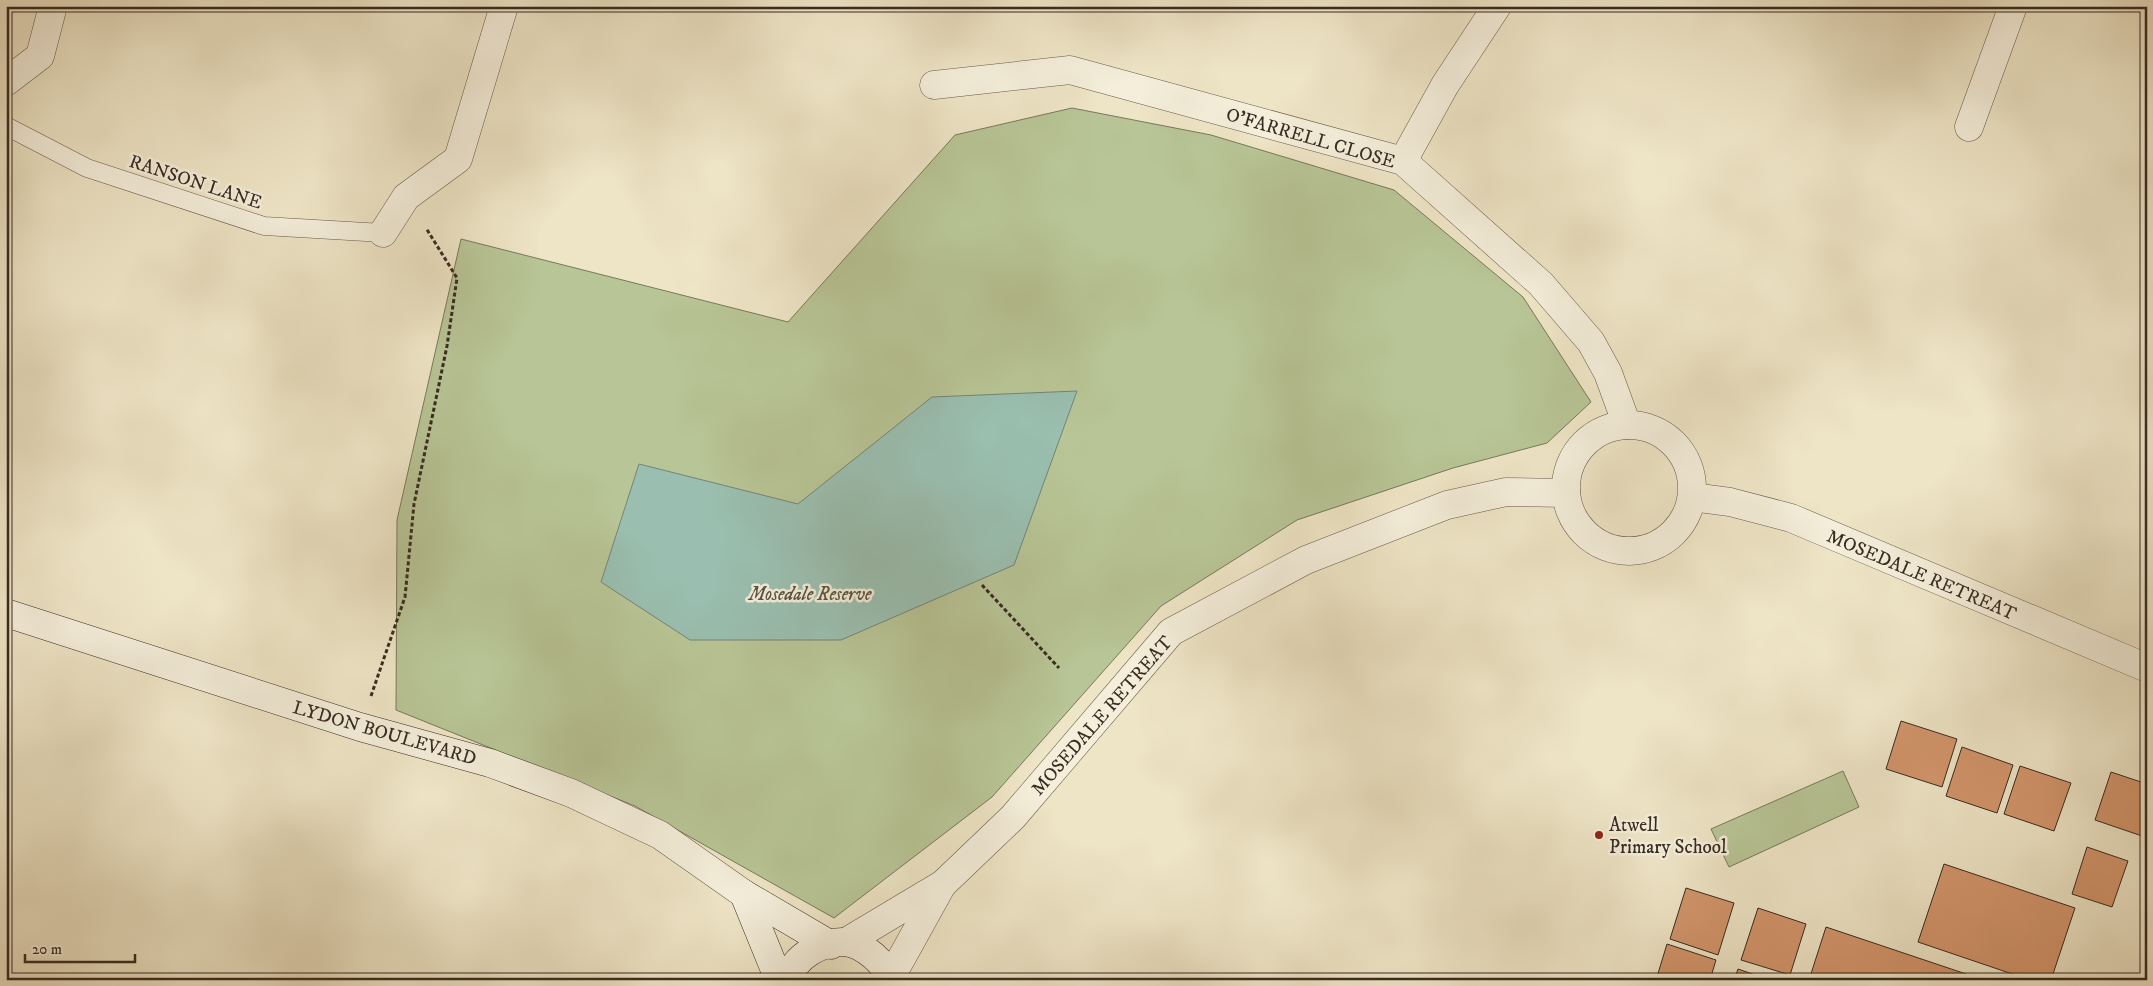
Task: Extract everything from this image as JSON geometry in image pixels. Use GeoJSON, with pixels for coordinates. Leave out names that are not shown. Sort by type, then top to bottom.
{"type":"FeatureCollection","features":[{"type":"Feature","properties":{"kind":"street"},"geometry":{"type":"LineString","coordinates":[[6,82],[40,56],[53,6]]}},
{"type":"Feature","properties":{"kind":"street"},"geometry":{"type":"LineString","coordinates":[[383,233],[406,196],[458,159],[504,6]]}},
{"type":"Feature","properties":{"kind":"street"},"geometry":{"type":"LineString","coordinates":[[1403,161],[1445,85],[1497,6]]}},
{"type":"Feature","properties":{"kind":"street"},"geometry":{"type":"LineString","coordinates":[[1969,126],[2013,6]]}},
{"type":"Feature","properties":{"kind":"street","name":"O'FARRELL CLOSE"},"geometry":{"type":"LineString","coordinates":[[934,85],[1070,70],[1403,161],[1541,284],[1591,342],[1608,373],[1626,425]]}},
{"type":"Feature","properties":{"kind":"street"},"geometry":{"type":"LineString","coordinates":[[1626,425],[1657,431],[1679,449],[1690,472],[1692,497],[1682,522],[1668,538],[1651,547],[1625,551],[1605,547],[1591,539],[1576,522],[1566,493],[1570,465],[1582,445],[1601,431],[1626,425]]}},
{"type":"Feature","properties":{"kind":"street","name":"MOSEDALE RETREAT"},"geometry":{"type":"LineString","coordinates":[[839,944],[943,884],[1013,817],[1171,632],[1306,560],[1447,505],[1506,492],[1566,493]]}},
{"type":"Feature","properties":{"kind":"street","name":"MOSEDALE RETREAT"},"geometry":{"type":"LineString","coordinates":[[1692,497],[1730,502],[1790,518],[2147,668]]}},
{"type":"Feature","properties":{"kind":"street","name":"LYDON BOULEVARD"},"geometry":{"type":"LineString","coordinates":[[6,613],[360,727],[490,763],[571,793],[660,835],[744,894],[839,944],[873,953],[891,979]]}},
{"type":"Feature","properties":{"kind":"street","name":"MOSEDALE RETREAT"},"geometry":{"type":"LineString","coordinates":[[891,979],[943,884]]}},
{"type":"Feature","properties":{"kind":"street"},"geometry":{"type":"LineString","coordinates":[[744,894],[779,980]]}},
{"type":"Feature","properties":{"kind":"street"},"geometry":{"type":"LineString","coordinates":[[788,980],[802,957],[819,946],[839,944]]}},
{"type":"Feature","properties":{"kind":"lane","name":"RANSON LANE"},"geometry":{"type":"LineString","coordinates":[[6,126],[87,168],[264,226],[383,233]]}},
{"type":"Feature","properties":{"kind":"path"},"geometry":{"type":"LineString","coordinates":[[360,727],[405,597],[414,504],[447,346],[457,278],[406,196]]}},
{"type":"Feature","properties":{"kind":"path"},"geometry":{"type":"LineString","coordinates":[[982,585],[1059,668]]}},
{"type":"Feature","properties":{"kind":"green space","name":"Mosedale Reserve"},"geometry":{"type":"Polygon","coordinates":[[[1072,108],[1211,135],[1394,190],[1523,297],[1591,402],[1547,443],[1453,468],[1297,520],[1161,606],[992,797],[834,918],[635,806],[396,710],[397,520],[461,239],[788,322],[955,135],[1072,108]]]}},
{"type":"Feature","properties":{"kind":"green space"},"geometry":{"type":"Polygon","coordinates":[[[1843,771],[1859,807],[1729,867],[1711,829],[1843,771]]]}},
{"type":"Feature","properties":{"kind":"shaded area"},"geometry":{"type":"Polygon","coordinates":[[[1077,391],[1014,565],[841,640],[690,640],[601,582],[639,464],[798,504],[932,397],[1077,391]]]}},
{"type":"Feature","properties":{"kind":"building"},"geometry":{"type":"Polygon","coordinates":[[[1901,721],[1957,739],[1942,787],[1886,769],[1901,721]]]}},
{"type":"Feature","properties":{"kind":"building"},"geometry":{"type":"Polygon","coordinates":[[[1962,747],[2013,765],[1997,813],[1946,796],[1962,747]]]}},
{"type":"Feature","properties":{"kind":"building"},"geometry":{"type":"Polygon","coordinates":[[[2020,766],[2071,783],[2054,831],[2004,814],[2020,766]]]}},
{"type":"Feature","properties":{"kind":"building"},"geometry":{"type":"Polygon","coordinates":[[[2111,772],[2147,784],[2145,837],[2095,820],[2111,772]]]}},
{"type":"Feature","properties":{"kind":"building"},"geometry":{"type":"Polygon","coordinates":[[[2087,847],[2128,861],[2112,907],[2072,894],[2087,847]]]}},
{"type":"Feature","properties":{"kind":"building"},"geometry":{"type":"Polygon","coordinates":[[[1944,864],[2075,908],[2051,980],[2030,980],[1918,942],[1944,864]]]}},
{"type":"Feature","properties":{"kind":"building"},"geometry":{"type":"Polygon","coordinates":[[[1686,888],[1734,903],[1718,955],[1670,939],[1686,888]]]}},
{"type":"Feature","properties":{"kind":"building"},"geometry":{"type":"Polygon","coordinates":[[[1758,908],[1806,924],[1790,975],[1741,960],[1758,908]]]}},
{"type":"Feature","properties":{"kind":"building"},"geometry":{"type":"Polygon","coordinates":[[[1826,927],[1984,980],[1809,980],[1826,927]]]}},
{"type":"Feature","properties":{"kind":"building"},"geometry":{"type":"Polygon","coordinates":[[[1667,944],[1716,960],[1710,980],[1656,980],[1667,944]]]}},
{"type":"Feature","properties":{"kind":"building"},"geometry":{"type":"Polygon","coordinates":[[[1738,969],[1770,980],[1734,980],[1738,969]]]}},
{"type":"Feature","properties":{"kind":"place","name":"Atwell Primary School"},"geometry":{"type":"Point","coordinates":[1599,835]}}]}
